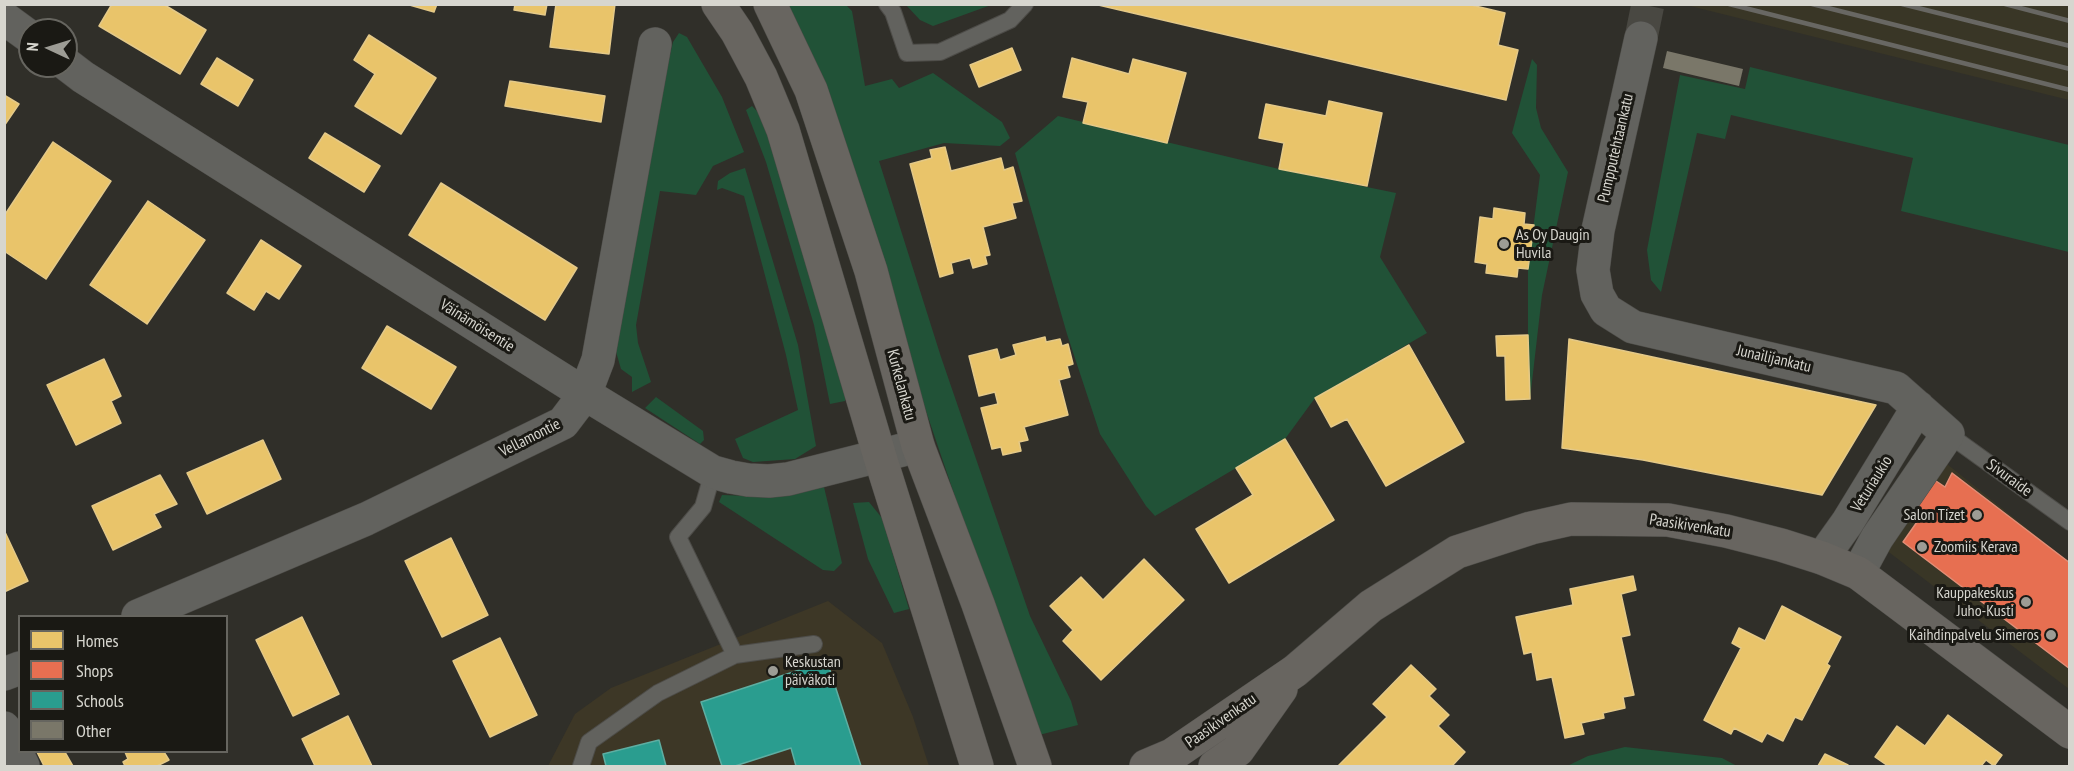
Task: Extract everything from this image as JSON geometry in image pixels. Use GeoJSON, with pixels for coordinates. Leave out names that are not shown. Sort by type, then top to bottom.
{"type":"FeatureCollection","features":[{"type":"Feature","properties":{"kind":"street"},"geometry":{"type":"LineString","coordinates":[[718,4],[737,32],[761,77],[783,130],[880,457],[977,766]]}},
{"type":"Feature","properties":{"kind":"street","name":"Kurkelankatu"},"geometry":{"type":"LineString","coordinates":[[770,4],[811,90],[870,271],[918,446],[978,604],[1035,766]]}},
{"type":"Feature","properties":{"kind":"street"},"geometry":{"type":"LineString","coordinates":[[4,18],[18,28]]}},
{"type":"Feature","properties":{"kind":"street","name":"Pumpputehtaankatu"},"geometry":{"type":"LineString","coordinates":[[1597,294],[1593,270],[1598,230],[1641,38]]}},
{"type":"Feature","properties":{"kind":"street","name":"Vellamontie"},"geometry":{"type":"LineString","coordinates":[[140,615],[366,519],[563,423],[585,394],[598,360],[655,44]]}},
{"type":"Feature","properties":{"kind":"street","name":"Väinämöisentie"},"geometry":{"type":"LineString","coordinates":[[78,72],[585,394],[713,472],[731,477],[769,481],[788,479],[918,446]]}},
{"type":"Feature","properties":{"kind":"street","name":"Junailijankatu"},"geometry":{"type":"LineString","coordinates":[[1597,294],[1606,310],[1634,327],[1896,388],[1948,434]]}},
{"type":"Feature","properties":{"kind":"street","name":"Veturiaukio"},"geometry":{"type":"LineString","coordinates":[[1822,558],[1864,496],[1918,407]]}},
{"type":"Feature","properties":{"kind":"street","name":"Veturiaukio"},"geometry":{"type":"LineString","coordinates":[[1858,573],[1877,538],[1948,434]]}},
{"type":"Feature","properties":{"kind":"street","name":"Paasikivenkatu"},"geometry":{"type":"LineString","coordinates":[[1146,766],[1172,755],[1295,671],[1371,606],[1457,552],[1531,528],[1571,519],[1668,520],[1781,545],[1858,573],[2070,732]]}},
{"type":"Feature","properties":{"kind":"street","name":"Paasikivenkatu"},"geometry":{"type":"LineString","coordinates":[[1215,766],[1238,750],[1295,671]]}},
{"type":"Feature","properties":{"kind":"street"},"geometry":{"type":"LineString","coordinates":[[4,728],[23,766]]}},
{"type":"Feature","properties":{"kind":"lane"},"geometry":{"type":"LineString","coordinates":[[887,4],[893,12],[906,53],[940,52],[1010,20],[1025,4]]}},
{"type":"Feature","properties":{"kind":"lane","name":"Sivuraide"},"geometry":{"type":"LineString","coordinates":[[1948,434],[2070,522]]}},
{"type":"Feature","properties":{"kind":"lane"},"geometry":{"type":"LineString","coordinates":[[713,472],[703,507],[678,537],[735,655]]}},
{"type":"Feature","properties":{"kind":"lane"},"geometry":{"type":"LineString","coordinates":[[581,766],[589,742],[658,693],[735,655],[814,644]]}},
{"type":"Feature","properties":{"kind":"shaded area"},"geometry":{"type":"Polygon","coordinates":[[[1686,5],[2069,5],[2069,100],[1686,5]]]}},
{"type":"Feature","properties":{"kind":"shaded area","name":"Kauppakeskus Juho-Kusti"},"geometry":{"type":"Polygon","coordinates":[[[1942,460],[2069,562],[2069,689],[1886,550],[1942,460]]]}},
{"type":"Feature","properties":{"kind":"shaded area","name":"Keskustan päiväkoti"},"geometry":{"type":"Polygon","coordinates":[[[828,601],[882,643],[913,717],[929,766],[548,766],[575,714],[611,688],[828,601]]]}},
{"type":"Feature","properties":{"kind":"green space"},"geometry":{"type":"Polygon","coordinates":[[[783,5],[846,5],[852,11],[865,86],[892,79],[899,88],[933,73],[1002,122],[1010,138],[1000,146],[944,143],[879,161],[941,357],[1030,616],[1071,701],[1078,725],[1039,735],[927,414],[851,169],[783,5]]]}},
{"type":"Feature","properties":{"kind":"green space"},"geometry":{"type":"Polygon","coordinates":[[[906,5],[991,5],[933,26],[920,20],[906,5]]]}},
{"type":"Feature","properties":{"kind":"green space"},"geometry":{"type":"Polygon","coordinates":[[[679,33],[687,37],[722,97],[744,152],[713,166],[696,195],[660,191],[636,325],[638,343],[651,382],[632,392],[632,377],[621,369],[612,338],[658,107],[673,42],[679,33]]]}},
{"type":"Feature","properties":{"kind":"green space"},"geometry":{"type":"Polygon","coordinates":[[[1532,59],[1537,65],[1536,108],[1541,128],[1568,172],[1542,295],[1530,399],[1528,269],[1540,175],[1512,133],[1532,59]]]}},
{"type":"Feature","properties":{"kind":"green space"},"geometry":{"type":"Polygon","coordinates":[[[1750,67],[2069,145],[2069,252],[1901,211],[1913,158],[1731,115],[1725,139],[1697,133],[1661,292],[1651,280],[1647,250],[1680,75],[1745,89],[1750,67]]]}},
{"type":"Feature","properties":{"kind":"green space"},"geometry":{"type":"Polygon","coordinates":[[[752,106],[763,117],[846,389],[845,401],[830,404],[814,325],[766,162],[746,110],[752,106]]]}},
{"type":"Feature","properties":{"kind":"green space"},"geometry":{"type":"Polygon","coordinates":[[[1058,116],[1279,169],[1396,193],[1380,257],[1427,333],[1315,398],[1285,439],[1155,516],[1146,506],[1100,434],[1067,334],[1015,153],[1058,116]]]}},
{"type":"Feature","properties":{"kind":"green space"},"geometry":{"type":"Polygon","coordinates":[[[745,168],[798,345],[816,446],[795,459],[753,462],[743,458],[735,439],[798,410],[786,355],[744,196],[722,188],[717,190],[718,181],[730,173],[745,168]]]}},
{"type":"Feature","properties":{"kind":"green space"},"geometry":{"type":"Polygon","coordinates":[[[656,397],[703,431],[704,440],[700,444],[645,408],[656,397]]]}},
{"type":"Feature","properties":{"kind":"green space"},"geometry":{"type":"Polygon","coordinates":[[[824,487],[842,563],[834,571],[823,570],[719,502],[722,495],[776,497],[824,487]]]}},
{"type":"Feature","properties":{"kind":"green space"},"geometry":{"type":"Polygon","coordinates":[[[869,502],[882,518],[909,609],[894,613],[868,559],[853,503],[869,502]]]}},
{"type":"Feature","properties":{"kind":"green space"},"geometry":{"type":"Polygon","coordinates":[[[1625,747],[1722,758],[1737,766],[1567,766],[1588,756],[1625,747]]]}},
{"type":"Feature","properties":{"kind":"building: Homes"},"geometry":{"type":"Polygon","coordinates":[[[112,4],[163,4],[206,30],[180,74],[99,26],[112,4]]]}},
{"type":"Feature","properties":{"kind":"building: Homes"},"geometry":{"type":"Polygon","coordinates":[[[406,4],[437,4],[434,12],[406,4]]]}},
{"type":"Feature","properties":{"kind":"building: Homes"},"geometry":{"type":"Polygon","coordinates":[[[515,4],[547,4],[545,15],[514,10],[515,4]]]}},
{"type":"Feature","properties":{"kind":"building: Homes"},"geometry":{"type":"Polygon","coordinates":[[[556,4],[615,4],[609,54],[550,47],[556,4]]]}},
{"type":"Feature","properties":{"kind":"building: Homes"},"geometry":{"type":"Polygon","coordinates":[[[1094,4],[1467,4],[1505,13],[1498,45],[1518,50],[1506,100],[1094,4]]]}},
{"type":"Feature","properties":{"kind":"building: Homes"},"geometry":{"type":"Polygon","coordinates":[[[369,35],[436,78],[401,134],[355,106],[375,74],[354,60],[369,35]]]}},
{"type":"Feature","properties":{"kind":"building: Homes"},"geometry":{"type":"Polygon","coordinates":[[[1012,48],[1021,70],[979,87],[970,65],[1012,48]]]}},
{"type":"Feature","properties":{"kind":"building: Homes"},"geometry":{"type":"Polygon","coordinates":[[[217,58],[253,80],[238,106],[201,84],[217,58]]]}},
{"type":"Feature","properties":{"kind":"building: Homes"},"geometry":{"type":"Polygon","coordinates":[[[1072,58],[1129,74],[1133,59],[1186,73],[1167,143],[1083,123],[1088,102],[1063,97],[1072,58]]]}},
{"type":"Feature","properties":{"kind":"building: Homes"},"geometry":{"type":"Polygon","coordinates":[[[510,81],[605,96],[601,122],[505,106],[510,81]]]}},
{"type":"Feature","properties":{"kind":"building: Homes"},"geometry":{"type":"Polygon","coordinates":[[[4,95],[19,104],[4,126],[4,95]]]}},
{"type":"Feature","properties":{"kind":"building: Homes"},"geometry":{"type":"Polygon","coordinates":[[[1329,101],[1382,113],[1367,186],[1279,169],[1284,143],[1259,138],[1266,104],[1326,116],[1329,101]]]}},
{"type":"Feature","properties":{"kind":"building: Homes"},"geometry":{"type":"Polygon","coordinates":[[[325,133],[380,166],[364,192],[309,158],[325,133]]]}},
{"type":"Feature","properties":{"kind":"building: Homes"},"geometry":{"type":"Polygon","coordinates":[[[53,142],[111,181],[46,279],[4,251],[4,216],[53,142]]]}},
{"type":"Feature","properties":{"kind":"building: Homes"},"geometry":{"type":"Polygon","coordinates":[[[945,147],[951,171],[1001,158],[1004,170],[1013,167],[1022,201],[1012,203],[1016,218],[983,227],[990,255],[985,256],[987,264],[973,268],[970,258],[951,263],[953,273],[940,277],[910,164],[932,158],[930,150],[945,147]]]}},
{"type":"Feature","properties":{"kind":"building: Homes"},"geometry":{"type":"Polygon","coordinates":[[[441,183],[577,268],[545,320],[409,235],[441,183]]]}},
{"type":"Feature","properties":{"kind":"building: Homes"},"geometry":{"type":"Polygon","coordinates":[[[148,201],[205,240],[147,324],[90,285],[148,201]]]}},
{"type":"Feature","properties":{"kind":"building: Homes","name":"As Oy Daugin Huvila"},"geometry":{"type":"Polygon","coordinates":[[[1494,208],[1525,213],[1524,224],[1534,225],[1528,269],[1518,268],[1517,277],[1486,273],[1487,264],[1475,262],[1480,217],[1493,219],[1494,208]]]}},
{"type":"Feature","properties":{"kind":"building: Homes"},"geometry":{"type":"Polygon","coordinates":[[[261,240],[301,266],[279,299],[266,291],[254,310],[227,293],[261,240]]]}},
{"type":"Feature","properties":{"kind":"building: Homes"},"geometry":{"type":"Polygon","coordinates":[[[387,326],[456,367],[431,409],[362,368],[387,326]]]}},
{"type":"Feature","properties":{"kind":"building: Homes"},"geometry":{"type":"Polygon","coordinates":[[[1528,335],[1530,399],[1506,400],[1505,356],[1497,356],[1496,336],[1528,335]]]}},
{"type":"Feature","properties":{"kind":"building: Homes"},"geometry":{"type":"Polygon","coordinates":[[[1045,337],[1046,342],[1060,339],[1062,346],[1068,344],[1073,364],[1067,366],[1070,377],[1059,380],[1068,415],[1024,427],[1028,440],[1019,442],[1021,451],[1003,455],[1001,447],[992,449],[981,408],[998,404],[995,392],[979,396],[969,356],[997,349],[1000,360],[1016,355],[1013,345],[1045,337]]]}},
{"type":"Feature","properties":{"kind":"building: Homes"},"geometry":{"type":"Polygon","coordinates":[[[1569,339],[1876,405],[1822,495],[1643,460],[1562,448],[1569,339]]]}},
{"type":"Feature","properties":{"kind":"building: Homes"},"geometry":{"type":"Polygon","coordinates":[[[1409,345],[1464,442],[1386,486],[1347,419],[1331,427],[1315,398],[1409,345]]]}},
{"type":"Feature","properties":{"kind":"building: Homes"},"geometry":{"type":"Polygon","coordinates":[[[104,359],[121,396],[111,401],[121,423],[76,445],[47,385],[104,359]]]}},
{"type":"Feature","properties":{"kind":"building: Homes"},"geometry":{"type":"Polygon","coordinates":[[[1285,439],[1334,520],[1229,583],[1196,529],[1253,495],[1236,468],[1285,439]]]}},
{"type":"Feature","properties":{"kind":"building: Homes"},"geometry":{"type":"Polygon","coordinates":[[[263,440],[281,479],[207,514],[187,473],[263,440]]]}},
{"type":"Feature","properties":{"kind":"building: Homes"},"geometry":{"type":"Polygon","coordinates":[[[160,475],[177,504],[154,514],[161,527],[113,550],[92,506],[160,475]]]}},
{"type":"Feature","properties":{"kind":"building: Homes"},"geometry":{"type":"Polygon","coordinates":[[[4,530],[28,581],[4,592],[4,530]]]}},
{"type":"Feature","properties":{"kind":"building: Homes"},"geometry":{"type":"Polygon","coordinates":[[[451,538],[488,615],[442,637],[405,561],[451,538]]]}},
{"type":"Feature","properties":{"kind":"building: Homes"},"geometry":{"type":"Polygon","coordinates":[[[1144,559],[1184,600],[1101,680],[1063,641],[1073,630],[1050,606],[1081,577],[1103,600],[1144,559]]]}},
{"type":"Feature","properties":{"kind":"building: Homes"},"geometry":{"type":"Polygon","coordinates":[[[1633,576],[1636,590],[1621,594],[1630,635],[1621,637],[1634,695],[1623,697],[1625,708],[1603,713],[1604,718],[1581,723],[1584,734],[1565,738],[1552,677],[1537,680],[1532,652],[1524,654],[1516,617],[1573,605],[1570,589],[1633,576]]]}},
{"type":"Feature","properties":{"kind":"building: Homes"},"geometry":{"type":"Polygon","coordinates":[[[1782,606],[1841,637],[1827,664],[1830,666],[1802,720],[1795,717],[1783,741],[1767,733],[1762,742],[1734,728],[1731,734],[1704,720],[1741,648],[1732,643],[1739,628],[1765,641],[1782,606]]]}},
{"type":"Feature","properties":{"kind":"building: Homes"},"geometry":{"type":"Polygon","coordinates":[[[302,617],[339,694],[293,716],[256,640],[302,617]]]}},
{"type":"Feature","properties":{"kind":"building: Homes"},"geometry":{"type":"Polygon","coordinates":[[[500,638],[537,715],[490,737],[453,661],[500,638]]]}},
{"type":"Feature","properties":{"kind":"building: Homes"},"geometry":{"type":"Polygon","coordinates":[[[1411,665],[1436,689],[1429,696],[1449,715],[1438,726],[1465,752],[1452,766],[1338,766],[1387,717],[1373,704],[1411,665]]]}},
{"type":"Feature","properties":{"kind":"building: Homes"},"geometry":{"type":"Polygon","coordinates":[[[1948,715],[2002,755],[1994,766],[1986,760],[1981,766],[1888,766],[1875,757],[1897,726],[1925,746],[1948,715]]]}},
{"type":"Feature","properties":{"kind":"building: Homes"},"geometry":{"type":"Polygon","coordinates":[[[348,716],[372,766],[315,766],[302,739],[348,716]]]}},
{"type":"Feature","properties":{"kind":"building: Homes"},"geometry":{"type":"Polygon","coordinates":[[[38,753],[66,753],[73,766],[44,766],[38,753]]]}},
{"type":"Feature","properties":{"kind":"building: Homes"},"geometry":{"type":"Polygon","coordinates":[[[125,753],[165,753],[169,760],[157,766],[125,766],[123,762],[128,759],[125,753]]]}},
{"type":"Feature","properties":{"kind":"building: Homes"},"geometry":{"type":"Polygon","coordinates":[[[1825,754],[1848,765],[1848,766],[1818,766],[1825,754]]]}},
{"type":"Feature","properties":{"kind":"building: Shops","name":"Kauppakeskus Juho-Kusti"},"geometry":{"type":"Polygon","coordinates":[[[1952,473],[2070,563],[2070,669],[1903,542],[1924,512],[1912,504],[1933,479],[1945,487],[1952,473]]]}},
{"type":"Feature","properties":{"kind":"building: Schools"},"geometry":{"type":"Polygon","coordinates":[[[827,661],[861,766],[796,766],[791,748],[735,766],[722,766],[701,702],[827,661]]]}},
{"type":"Feature","properties":{"kind":"building: Schools"},"geometry":{"type":"Polygon","coordinates":[[[659,740],[666,766],[606,766],[603,754],[659,740]]]}},
{"type":"Feature","properties":{"kind":"building: Other"},"geometry":{"type":"Polygon","coordinates":[[[1667,51],[1743,69],[1739,86],[1663,68],[1667,51]]]}},
{"type":"Feature","properties":{"kind":"tunnel"},"geometry":{"type":"LineString","coordinates":[[1641,38],[1648,4]]}},
{"type":"Feature","properties":{"kind":"railway"},"geometry":{"type":"LineString","coordinates":[[1729,4],[2070,90]]}},
{"type":"Feature","properties":{"kind":"railway"},"geometry":{"type":"LineString","coordinates":[[1812,4],[2070,69]]}},
{"type":"Feature","properties":{"kind":"railway"},"geometry":{"type":"LineString","coordinates":[[1902,4],[2070,46]]}},
{"type":"Feature","properties":{"kind":"railway"},"geometry":{"type":"LineString","coordinates":[[2005,4],[2070,21]]}},
{"type":"Feature","properties":{"kind":"place","name":"As Oy Daugin Huvila"},"geometry":{"type":"Point","coordinates":[1504,244]}},
{"type":"Feature","properties":{"kind":"place","name":"Salon Tizet"},"geometry":{"type":"Point","coordinates":[1977,515]}},
{"type":"Feature","properties":{"kind":"place","name":"Zoomiis Kerava"},"geometry":{"type":"Point","coordinates":[1922,547]}},
{"type":"Feature","properties":{"kind":"place","name":"Kauppakeskus Juho-Kusti"},"geometry":{"type":"Point","coordinates":[2026,602]}},
{"type":"Feature","properties":{"kind":"place","name":"Kaihdinpalvelu Simeros"},"geometry":{"type":"Point","coordinates":[2051,635]}},
{"type":"Feature","properties":{"kind":"place","name":"Keskustan päiväkoti"},"geometry":{"type":"Point","coordinates":[773,671]}}]}
